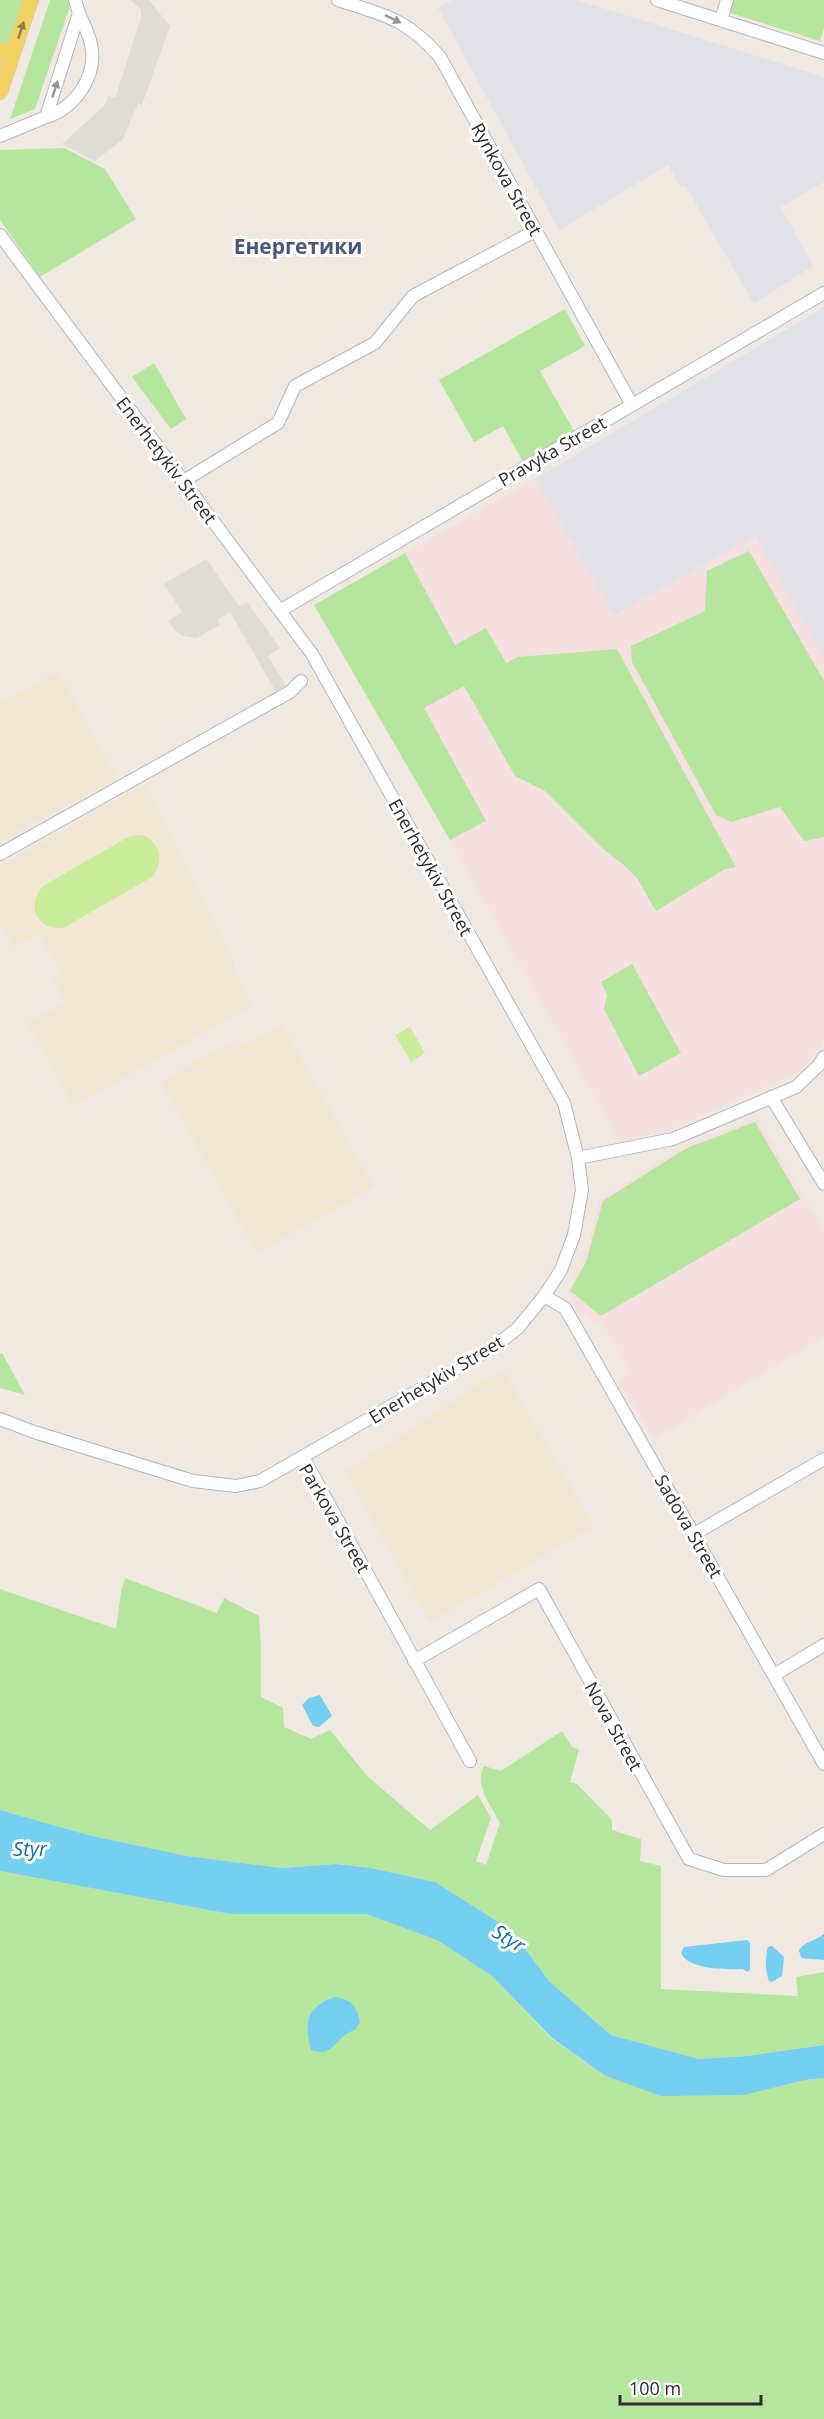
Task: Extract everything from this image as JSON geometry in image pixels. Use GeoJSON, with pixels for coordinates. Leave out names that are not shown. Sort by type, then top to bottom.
{"type":"FeatureCollection","features":[{"type":"Feature","properties":{"kind":"main road"},"geometry":{"type":"LineString","coordinates":[[0,92],[6,55],[31,0]]}},
{"type":"Feature","properties":{"kind":"street"},"geometry":{"type":"LineString","coordinates":[[0,135],[58,113],[78,97],[89,73],[92,58],[91,44],[75,0]]}},
{"type":"Feature","properties":{"kind":"street","name":"Rynkova Street"},"geometry":{"type":"LineString","coordinates":[[338,0],[395,19],[422,36],[440,57],[632,405]]}},
{"type":"Feature","properties":{"kind":"street"},"geometry":{"type":"LineString","coordinates":[[657,0],[824,53]]}},
{"type":"Feature","properties":{"kind":"street"},"geometry":{"type":"LineString","coordinates":[[721,20],[727,0]]}},
{"type":"Feature","properties":{"kind":"street"},"geometry":{"type":"LineString","coordinates":[[46,117],[80,14]]}},
{"type":"Feature","properties":{"kind":"street"},"geometry":{"type":"LineString","coordinates":[[182,482],[278,423],[295,386],[375,343],[413,296],[535,231]]}},
{"type":"Feature","properties":{"kind":"street","name":"Enerhetykiv Street"},"geometry":{"type":"LineString","coordinates":[[0,235],[182,482],[281,610],[316,662],[564,1103],[578,1158],[582,1190],[573,1235],[561,1270],[518,1329],[489,1350],[303,1457]]}},
{"type":"Feature","properties":{"kind":"street","name":"Pravyka Street"},"geometry":{"type":"LineString","coordinates":[[281,610],[824,293]]}},
{"type":"Feature","properties":{"kind":"street"},"geometry":{"type":"LineString","coordinates":[[0,846],[286,686],[301,681],[290,692],[0,854]]}},
{"type":"Feature","properties":{"kind":"street"},"geometry":{"type":"LineString","coordinates":[[578,1158],[673,1139],[796,1087],[819,1065],[824,1057]]}},
{"type":"Feature","properties":{"kind":"street"},"geometry":{"type":"LineString","coordinates":[[771,1097],[824,1184]]}},
{"type":"Feature","properties":{"kind":"street","name":"Sadova Street"},"geometry":{"type":"LineString","coordinates":[[544,1296],[565,1308],[824,1764]]}},
{"type":"Feature","properties":{"kind":"street","name":"Parkova Street"},"geometry":{"type":"LineString","coordinates":[[0,1419],[193,1481],[212,1484],[236,1486],[260,1481],[303,1457],[470,1761]]}},
{"type":"Feature","properties":{"kind":"street"},"geometry":{"type":"LineString","coordinates":[[694,1534],[824,1459]]}},
{"type":"Feature","properties":{"kind":"street","name":"Nova Street"},"geometry":{"type":"LineString","coordinates":[[414,1661],[539,1589],[689,1859],[724,1870],[766,1870],[824,1834]]}},
{"type":"Feature","properties":{"kind":"street"},"geometry":{"type":"LineString","coordinates":[[774,1675],[824,1646]]}},
{"type":"Feature","properties":{"kind":"shaded area"},"geometry":{"type":"Polygon","coordinates":[[[131,0],[149,0],[170,26],[142,105],[138,103],[123,139],[95,161],[62,144],[105,105],[108,96],[115,98],[141,18],[141,10],[131,0]]]}},
{"type":"Feature","properties":{"kind":"shaded area"},"geometry":{"type":"Polygon","coordinates":[[[452,0],[577,0],[824,77],[824,182],[781,207],[813,266],[754,304],[685,185],[681,187],[668,165],[559,230],[438,8],[452,0]]]}},
{"type":"Feature","properties":{"kind":"shaded area"},"geometry":{"type":"Polygon","coordinates":[[[824,307],[824,658],[755,536],[614,616],[535,479],[824,307]]]}},
{"type":"Feature","properties":{"kind":"shaded area"},"geometry":{"type":"Polygon","coordinates":[[[535,479],[614,616],[755,536],[824,658],[824,1037],[820,1047],[801,1071],[668,1131],[620,1141],[387,729],[314,605],[535,479]]]}},
{"type":"Feature","properties":{"kind":"shaded area"},"geometry":{"type":"Polygon","coordinates":[[[206,559],[239,606],[247,602],[280,648],[268,656],[286,686],[276,692],[230,612],[217,620],[220,625],[196,638],[183,636],[175,631],[168,621],[182,612],[164,584],[206,559]]]}},
{"type":"Feature","properties":{"kind":"shaded area"},"geometry":{"type":"Polygon","coordinates":[[[58,671],[117,778],[0,841],[0,704],[58,671]]]}},
{"type":"Feature","properties":{"kind":"shaded area"},"geometry":{"type":"Polygon","coordinates":[[[145,784],[253,1005],[74,1106],[28,1023],[66,1002],[53,978],[61,973],[38,933],[14,947],[0,922],[0,867],[145,784]]]}},
{"type":"Feature","properties":{"kind":"shaded area"},"geometry":{"type":"Polygon","coordinates":[[[282,1024],[374,1187],[257,1253],[161,1082],[231,1042],[236,1050],[282,1024]]]}},
{"type":"Feature","properties":{"kind":"shaded area"},"geometry":{"type":"Polygon","coordinates":[[[757,1118],[824,1231],[824,1336],[654,1439],[619,1381],[631,1374],[601,1320],[593,1324],[586,1312],[580,1316],[567,1292],[583,1261],[600,1199],[685,1145],[757,1118]]]}},
{"type":"Feature","properties":{"kind":"shaded area"},"geometry":{"type":"Polygon","coordinates":[[[503,1369],[594,1526],[430,1622],[345,1472],[503,1369]]]}},
{"type":"Feature","properties":{"kind":"green space"},"geometry":{"type":"Polygon","coordinates":[[[0,0],[31,0],[0,92],[0,0]]]}},
{"type":"Feature","properties":{"kind":"green space"},"geometry":{"type":"Polygon","coordinates":[[[50,0],[72,0],[35,109],[10,119],[50,0]]]}},
{"type":"Feature","properties":{"kind":"green space"},"geometry":{"type":"Polygon","coordinates":[[[734,0],[824,0],[824,28],[820,41],[730,13],[734,0]]]}},
{"type":"Feature","properties":{"kind":"green space"},"geometry":{"type":"Polygon","coordinates":[[[64,148],[105,169],[136,219],[40,277],[0,220],[0,150],[64,148]]]}},
{"type":"Feature","properties":{"kind":"green space"},"geometry":{"type":"Polygon","coordinates":[[[565,309],[585,346],[540,371],[575,433],[523,462],[503,426],[474,442],[439,380],[565,309]]]}},
{"type":"Feature","properties":{"kind":"green space"},"geometry":{"type":"Polygon","coordinates":[[[154,363],[186,419],[171,429],[132,377],[154,363]]]}},
{"type":"Feature","properties":{"kind":"green space"},"geometry":{"type":"Polygon","coordinates":[[[749,551],[824,681],[824,837],[804,841],[780,807],[731,822],[716,815],[632,662],[631,646],[705,611],[707,571],[749,551]]]}},
{"type":"Feature","properties":{"kind":"green space"},"geometry":{"type":"Polygon","coordinates":[[[405,553],[455,645],[486,628],[506,663],[518,657],[617,649],[736,867],[725,869],[656,911],[637,878],[625,866],[602,848],[545,791],[515,776],[464,686],[424,708],[486,821],[450,840],[314,605],[405,553]]]}},
{"type":"Feature","properties":{"kind":"green space"},"geometry":{"type":"Polygon","coordinates":[[[143,835],[154,843],[159,853],[158,865],[152,877],[63,928],[54,928],[40,921],[36,915],[35,901],[43,886],[130,836],[143,835]]]}},
{"type":"Feature","properties":{"kind":"green space"},"geometry":{"type":"Polygon","coordinates":[[[632,964],[681,1053],[639,1076],[604,1009],[607,995],[601,982],[632,964]]]}},
{"type":"Feature","properties":{"kind":"green space"},"geometry":{"type":"Polygon","coordinates":[[[410,1027],[425,1053],[411,1062],[395,1035],[410,1027]]]}},
{"type":"Feature","properties":{"kind":"green space"},"geometry":{"type":"Polygon","coordinates":[[[755,1122],[800,1199],[601,1316],[570,1291],[586,1262],[603,1201],[685,1149],[755,1122]]]}},
{"type":"Feature","properties":{"kind":"green space"},"geometry":{"type":"Polygon","coordinates":[[[2,1353],[25,1395],[0,1388],[0,1354],[2,1353]]]}},
{"type":"Feature","properties":{"kind":"green space"},"geometry":{"type":"Polygon","coordinates":[[[125,1578],[217,1613],[224,1598],[259,1616],[261,1697],[283,1708],[284,1727],[311,1739],[330,1730],[367,1776],[430,1830],[478,1795],[491,1818],[476,1861],[486,1865],[500,1823],[482,1788],[481,1773],[484,1766],[501,1771],[562,1731],[572,1747],[579,1750],[570,1782],[577,1784],[612,1820],[612,1830],[641,1839],[640,1861],[661,1866],[661,1989],[798,1996],[796,1977],[824,1972],[824,2045],[747,2056],[699,2059],[611,2035],[549,1981],[520,1942],[500,1923],[435,1882],[371,1868],[336,1864],[282,1868],[187,1856],[88,1835],[0,1810],[0,1589],[116,1629],[125,1578]]]}},
{"type":"Feature","properties":{"kind":"green space"},"geometry":{"type":"Polygon","coordinates":[[[0,1871],[230,1914],[366,1914],[437,1940],[492,1976],[552,2039],[604,2075],[805,2080],[824,2078],[824,2419],[0,2419],[0,1871]]]}},
{"type":"Feature","properties":{"kind":"water"},"geometry":{"type":"Polygon","coordinates":[[[320,1695],[332,1716],[319,1727],[313,1726],[302,1705],[309,1698],[320,1695]]]}},
{"type":"Feature","properties":{"kind":"water","name":"Styr"},"geometry":{"type":"Polygon","coordinates":[[[0,1810],[88,1835],[187,1856],[282,1868],[336,1864],[371,1868],[435,1882],[500,1923],[520,1942],[549,1981],[611,2035],[699,2059],[747,2056],[824,2045],[824,2078],[805,2080],[744,2095],[661,2096],[604,2075],[552,2038],[492,1976],[437,1940],[366,1914],[230,1914],[0,1871],[0,1810]]]}},
{"type":"Feature","properties":{"kind":"water"},"geometry":{"type":"Polygon","coordinates":[[[824,1934],[824,1960],[801,1958],[799,1950],[801,1947],[824,1934]]]}},
{"type":"Feature","properties":{"kind":"water"},"geometry":{"type":"Polygon","coordinates":[[[747,1940],[750,1943],[748,1972],[742,1969],[717,1969],[699,1965],[685,1958],[681,1953],[684,1947],[747,1940]]]}},
{"type":"Feature","properties":{"kind":"water"},"geometry":{"type":"Polygon","coordinates":[[[772,1946],[784,1957],[782,1976],[772,1982],[769,1981],[767,1973],[766,1955],[768,1947],[772,1946]]]}},
{"type":"Feature","properties":{"kind":"water"},"geometry":{"type":"Polygon","coordinates":[[[334,1997],[352,2004],[360,2022],[355,2030],[325,2052],[311,2050],[308,2031],[309,2017],[318,2006],[334,1997]]]}},
{"type":"Feature","properties":{"kind":"district","name":"Енергетики"},"geometry":{"type":"Point","coordinates":[298,246]}}]}
